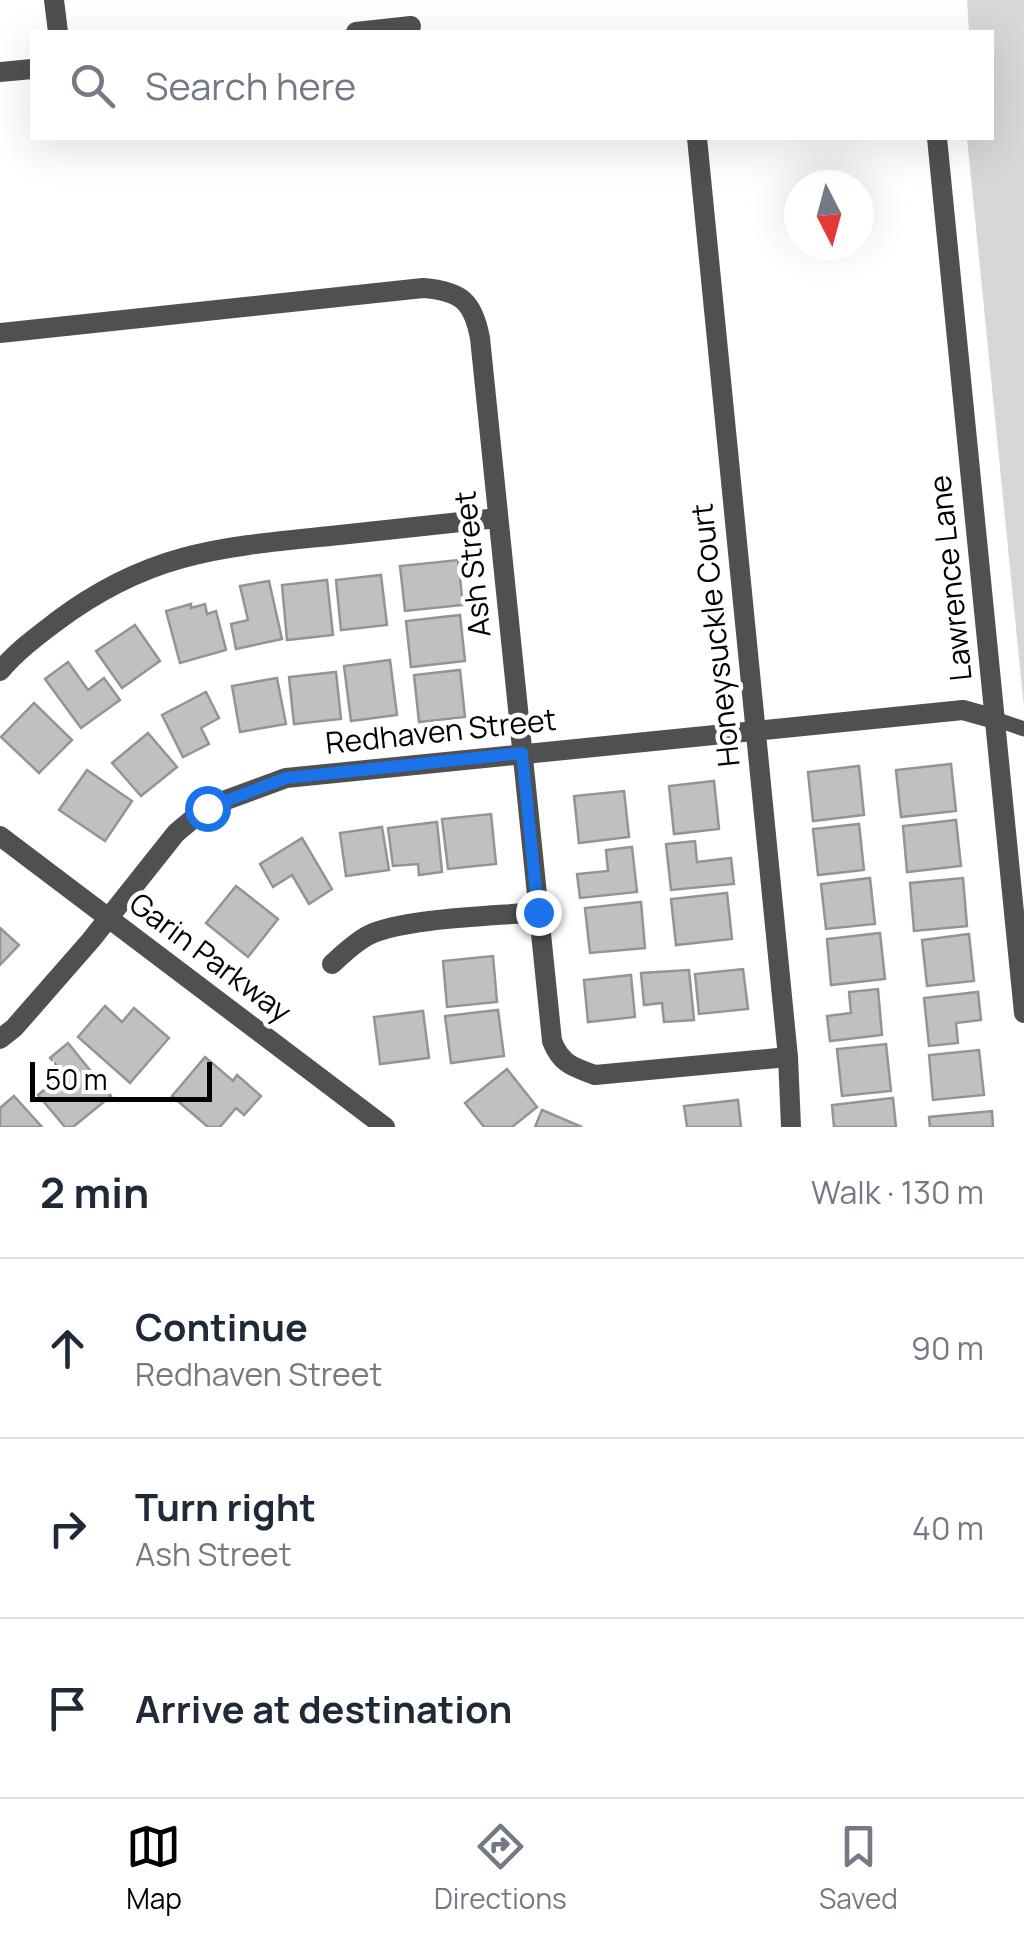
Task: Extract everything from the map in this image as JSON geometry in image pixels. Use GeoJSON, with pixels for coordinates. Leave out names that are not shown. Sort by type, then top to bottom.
{"type":"FeatureCollection","features":[{"type":"Feature","properties":{"kind":"street"},"geometry":{"type":"LineString","coordinates":[[54,0],[58,30]]}},
{"type":"Feature","properties":{"kind":"street"},"geometry":{"type":"LineString","coordinates":[[374,30],[411,26]]}},
{"type":"Feature","properties":{"kind":"street"},"geometry":{"type":"LineString","coordinates":[[0,72],[30,68]]}},
{"type":"Feature","properties":{"kind":"street","name":"Honeysuckle Court"},"geometry":{"type":"LineString","coordinates":[[697,140],[788,1057],[791,1127]]}},
{"type":"Feature","properties":{"kind":"street","name":"Lawrence Lane"},"geometry":{"type":"LineString","coordinates":[[937,140],[1024,1013]]}},
{"type":"Feature","properties":{"kind":"street","name":"Ash Street"},"geometry":{"type":"LineString","coordinates":[[0,334],[423,288],[455,294],[474,309],[552,1042],[559,1058],[568,1066],[595,1075],[788,1057]]}},
{"type":"Feature","properties":{"kind":"street"},"geometry":{"type":"LineString","coordinates":[[0,671],[17,652],[86,600],[128,576],[180,557],[241,545],[498,518]]}},
{"type":"Feature","properties":{"kind":"street"},"geometry":{"type":"LineString","coordinates":[[0,638],[17,652]]}},
{"type":"Feature","properties":{"kind":"street","name":"Redhaven Street"},"geometry":{"type":"LineString","coordinates":[[0,1039],[14,1028],[176,834],[207,808],[242,792],[286,778],[756,730],[963,710],[995,718]]}},
{"type":"Feature","properties":{"kind":"street","name":"Garin Parkway"},"geometry":{"type":"LineString","coordinates":[[0,836],[386,1127]]}},
{"type":"Feature","properties":{"kind":"street"},"geometry":{"type":"LineString","coordinates":[[332,964],[358,940],[374,932],[538,912]]}},
{"type":"Feature","properties":{"kind":"lane"},"geometry":{"type":"LineString","coordinates":[[995,718],[1024,729]]}},
{"type":"Feature","properties":{"kind":"shaded area"},"geometry":{"type":"Polygon","coordinates":[[[967,0],[1024,0],[1024,708],[967,140],[994,140],[994,30],[969,30],[967,0]]]}},
{"type":"Feature","properties":{"kind":"building"},"geometry":{"type":"Polygon","coordinates":[[[458,560],[463,605],[405,611],[400,566],[458,560]]]}},
{"type":"Feature","properties":{"kind":"building"},"geometry":{"type":"Polygon","coordinates":[[[381,575],[387,625],[341,630],[336,580],[381,575]]]}},
{"type":"Feature","properties":{"kind":"building"},"geometry":{"type":"Polygon","coordinates":[[[327,580],[333,635],[287,640],[282,585],[327,580]]]}},
{"type":"Feature","properties":{"kind":"building"},"geometry":{"type":"Polygon","coordinates":[[[269,581],[282,639],[236,649],[231,624],[248,620],[240,586],[269,581]]]}},
{"type":"Feature","properties":{"kind":"building"},"geometry":{"type":"Polygon","coordinates":[[[191,604],[191,608],[205,604],[207,614],[216,611],[226,650],[180,663],[166,611],[191,604]]]}},
{"type":"Feature","properties":{"kind":"building"},"geometry":{"type":"Polygon","coordinates":[[[460,615],[465,661],[411,667],[406,621],[460,615]]]}},
{"type":"Feature","properties":{"kind":"building"},"geometry":{"type":"Polygon","coordinates":[[[135,625],[160,661],[122,688],[96,651],[135,625]]]}},
{"type":"Feature","properties":{"kind":"building"},"geometry":{"type":"Polygon","coordinates":[[[390,660],[397,715],[351,721],[344,666],[390,660]]]}},
{"type":"Feature","properties":{"kind":"building"},"geometry":{"type":"Polygon","coordinates":[[[68,662],[88,690],[104,678],[120,700],[81,728],[45,679],[68,662]]]}},
{"type":"Feature","properties":{"kind":"building"},"geometry":{"type":"Polygon","coordinates":[[[460,670],[465,717],[419,722],[414,675],[460,670]]]}},
{"type":"Feature","properties":{"kind":"building"},"geometry":{"type":"Polygon","coordinates":[[[336,672],[341,719],[294,724],[289,677],[336,672]]]}},
{"type":"Feature","properties":{"kind":"building"},"geometry":{"type":"Polygon","coordinates":[[[277,678],[286,724],[240,732],[232,686],[277,678]]]}},
{"type":"Feature","properties":{"kind":"building"},"geometry":{"type":"Polygon","coordinates":[[[206,692],[219,718],[201,728],[209,744],[183,757],[162,715],[206,692]]]}},
{"type":"Feature","properties":{"kind":"building"},"geometry":{"type":"Polygon","coordinates":[[[34,703],[72,740],[39,773],[1,737],[34,703]]]}},
{"type":"Feature","properties":{"kind":"building"},"geometry":{"type":"Polygon","coordinates":[[[148,733],[177,767],[141,796],[112,763],[148,733]]]}},
{"type":"Feature","properties":{"kind":"building"},"geometry":{"type":"Polygon","coordinates":[[[951,764],[956,811],[901,817],[896,770],[951,764]]]}},
{"type":"Feature","properties":{"kind":"building"},"geometry":{"type":"Polygon","coordinates":[[[859,766],[864,815],[813,821],[808,772],[859,766]]]}},
{"type":"Feature","properties":{"kind":"building"},"geometry":{"type":"Polygon","coordinates":[[[87,770],[132,801],[105,841],[59,810],[87,770]]]}},
{"type":"Feature","properties":{"kind":"building"},"geometry":{"type":"Polygon","coordinates":[[[714,781],[719,829],[674,834],[669,786],[714,781]]]}},
{"type":"Feature","properties":{"kind":"building"},"geometry":{"type":"Polygon","coordinates":[[[624,791],[629,837],[579,843],[574,796],[624,791]]]}},
{"type":"Feature","properties":{"kind":"building"},"geometry":{"type":"Polygon","coordinates":[[[491,814],[496,864],[448,869],[442,819],[491,814]]]}},
{"type":"Feature","properties":{"kind":"building"},"geometry":{"type":"Polygon","coordinates":[[[956,820],[961,866],[907,872],[903,826],[956,820]]]}},
{"type":"Feature","properties":{"kind":"building"},"geometry":{"type":"Polygon","coordinates":[[[437,822],[442,872],[419,875],[418,864],[393,866],[388,828],[437,822]]]}},
{"type":"Feature","properties":{"kind":"building"},"geometry":{"type":"Polygon","coordinates":[[[859,824],[864,870],[818,875],[813,829],[859,824]]]}},
{"type":"Feature","properties":{"kind":"building"},"geometry":{"type":"Polygon","coordinates":[[[382,827],[389,870],[346,876],[340,833],[382,827]]]}},
{"type":"Feature","properties":{"kind":"building"},"geometry":{"type":"Polygon","coordinates":[[[302,838],[332,889],[309,904],[292,875],[273,887],[260,864],[302,838]]]}},
{"type":"Feature","properties":{"kind":"building"},"geometry":{"type":"Polygon","coordinates":[[[695,841],[697,862],[731,858],[734,884],[671,890],[666,844],[695,841]]]}},
{"type":"Feature","properties":{"kind":"building"},"geometry":{"type":"Polygon","coordinates":[[[632,847],[637,892],[580,898],[577,874],[608,871],[606,850],[632,847]]]}},
{"type":"Feature","properties":{"kind":"building"},"geometry":{"type":"Polygon","coordinates":[[[870,878],[875,924],[826,929],[821,884],[870,878]]]}},
{"type":"Feature","properties":{"kind":"building"},"geometry":{"type":"Polygon","coordinates":[[[963,878],[967,926],[914,931],[910,883],[963,878]]]}},
{"type":"Feature","properties":{"kind":"building"},"geometry":{"type":"Polygon","coordinates":[[[236,886],[278,919],[248,957],[206,923],[236,886]]]}},
{"type":"Feature","properties":{"kind":"building"},"geometry":{"type":"Polygon","coordinates":[[[727,893],[732,939],[676,945],[671,899],[727,893]]]}},
{"type":"Feature","properties":{"kind":"building"},"geometry":{"type":"Polygon","coordinates":[[[641,902],[645,948],[590,953],[585,908],[641,902]]]}},
{"type":"Feature","properties":{"kind":"building"},"geometry":{"type":"Polygon","coordinates":[[[0,928],[19,945],[0,965],[0,928]]]}},
{"type":"Feature","properties":{"kind":"building"},"geometry":{"type":"Polygon","coordinates":[[[880,933],[885,979],[831,985],[827,939],[880,933]]]}},
{"type":"Feature","properties":{"kind":"building"},"geometry":{"type":"Polygon","coordinates":[[[969,934],[974,981],[927,986],[922,940],[969,934]]]}},
{"type":"Feature","properties":{"kind":"building"},"geometry":{"type":"Polygon","coordinates":[[[493,956],[497,1002],[447,1007],[443,961],[493,956]]]}},
{"type":"Feature","properties":{"kind":"building"},"geometry":{"type":"Polygon","coordinates":[[[743,969],[748,1009],[699,1014],[695,974],[743,969]]]}},
{"type":"Feature","properties":{"kind":"building"},"geometry":{"type":"Polygon","coordinates":[[[689,970],[694,1020],[664,1022],[662,1003],[644,1005],[641,973],[689,970]]]}},
{"type":"Feature","properties":{"kind":"building"},"geometry":{"type":"Polygon","coordinates":[[[631,975],[635,1017],[588,1022],[584,980],[631,975]]]}},
{"type":"Feature","properties":{"kind":"building"},"geometry":{"type":"Polygon","coordinates":[[[878,989],[882,1035],[830,1041],[827,1016],[851,1013],[849,992],[878,989]]]}},
{"type":"Feature","properties":{"kind":"building"},"geometry":{"type":"Polygon","coordinates":[[[978,992],[981,1020],[956,1023],[958,1043],[929,1046],[924,998],[978,992]]]}},
{"type":"Feature","properties":{"kind":"building"},"geometry":{"type":"Polygon","coordinates":[[[105,1006],[122,1022],[134,1008],[169,1038],[130,1083],[78,1037],[105,1006]]]}},
{"type":"Feature","properties":{"kind":"building"},"geometry":{"type":"Polygon","coordinates":[[[498,1010],[504,1056],[451,1063],[445,1016],[498,1010]]]}},
{"type":"Feature","properties":{"kind":"building"},"geometry":{"type":"Polygon","coordinates":[[[423,1011],[429,1058],[380,1064],[374,1017],[423,1011]]]}},
{"type":"Feature","properties":{"kind":"building"},"geometry":{"type":"Polygon","coordinates":[[[68,1043],[111,1096],[73,1127],[65,1127],[38,1095],[64,1074],[50,1058],[68,1043]]]}},
{"type":"Feature","properties":{"kind":"building"},"geometry":{"type":"Polygon","coordinates":[[[886,1044],[891,1091],[842,1096],[837,1049],[886,1044]]]}},
{"type":"Feature","properties":{"kind":"building"},"geometry":{"type":"Polygon","coordinates":[[[979,1050],[984,1095],[933,1100],[929,1055],[979,1050]]]}},
{"type":"Feature","properties":{"kind":"building"},"geometry":{"type":"Polygon","coordinates":[[[205,1057],[233,1081],[237,1075],[261,1096],[244,1115],[236,1108],[220,1127],[208,1127],[172,1096],[205,1057]]]}},
{"type":"Feature","properties":{"kind":"building"},"geometry":{"type":"Polygon","coordinates":[[[507,1069],[537,1107],[512,1127],[484,1127],[465,1103],[507,1069]]]}},
{"type":"Feature","properties":{"kind":"building"},"geometry":{"type":"Polygon","coordinates":[[[14,1096],[42,1127],[0,1127],[0,1108],[14,1096]]]}},
{"type":"Feature","properties":{"kind":"building"},"geometry":{"type":"Polygon","coordinates":[[[893,1098],[896,1127],[834,1127],[832,1105],[893,1098]]]}},
{"type":"Feature","properties":{"kind":"building"},"geometry":{"type":"Polygon","coordinates":[[[738,1100],[741,1127],[687,1127],[684,1106],[738,1100]]]}},
{"type":"Feature","properties":{"kind":"building"},"geometry":{"type":"Polygon","coordinates":[[[542,1110],[582,1127],[535,1127],[542,1110]]]}},
{"type":"Feature","properties":{"kind":"building"},"geometry":{"type":"Polygon","coordinates":[[[992,1111],[993,1127],[930,1127],[929,1117],[992,1111]]]}},
{"type":"Feature","properties":{"kind":"route"},"geometry":{"type":"LineString","coordinates":[[207,808],[286,778],[522,753],[538,912]]}}]}
